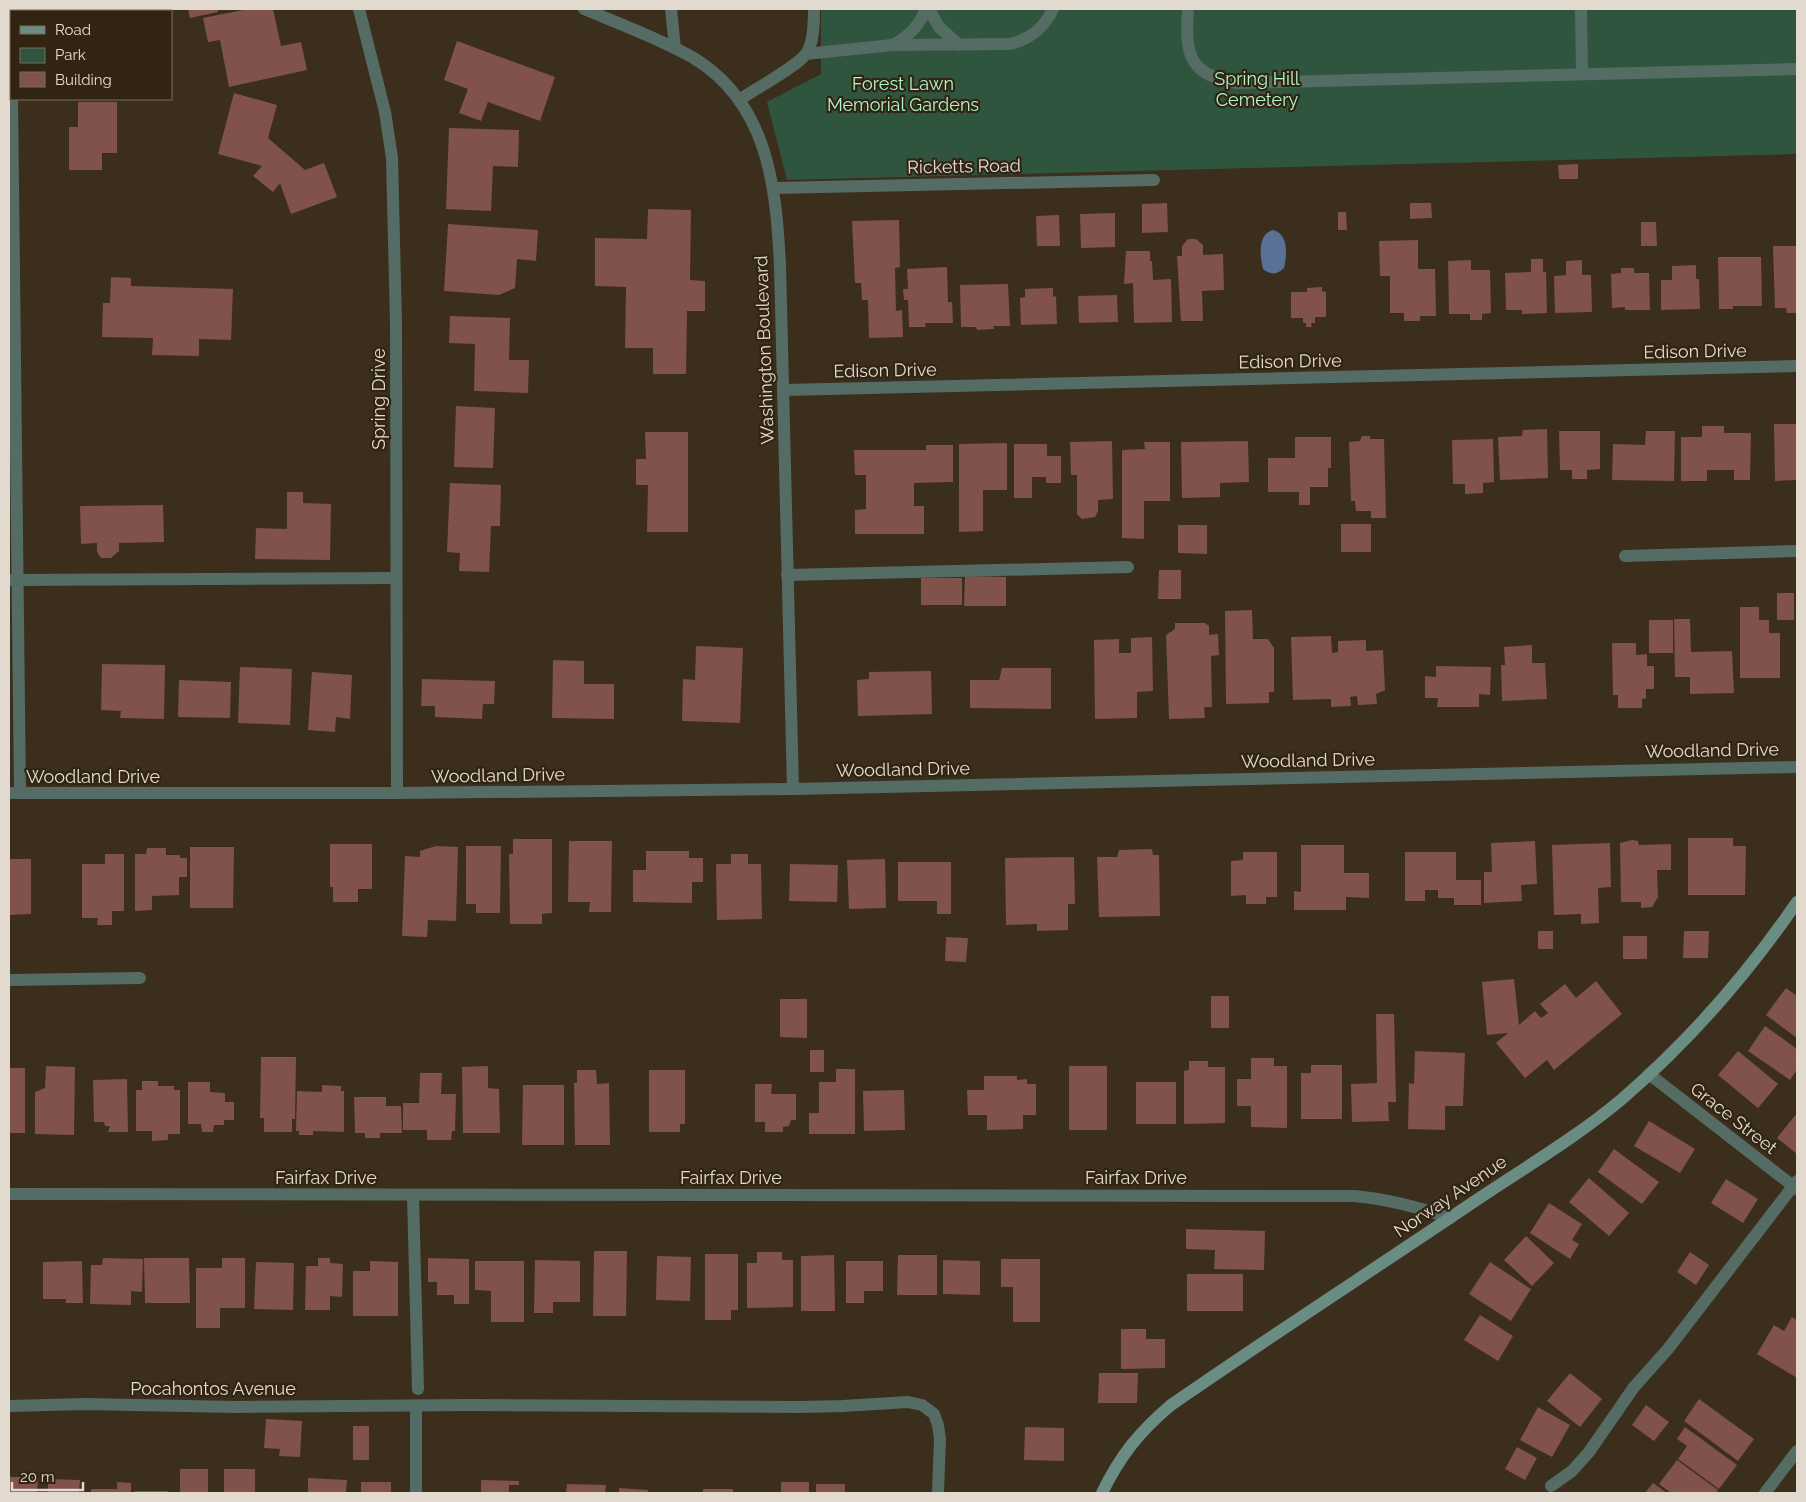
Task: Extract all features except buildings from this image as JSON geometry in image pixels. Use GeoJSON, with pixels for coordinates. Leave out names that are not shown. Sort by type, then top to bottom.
{"type":"FeatureCollection","features":[{"type":"Feature","properties":{"kind":"main road","name":"Norway Avenue"},"geometry":{"type":"LineString","coordinates":[[1102,1493],[1125,1452],[1147,1426],[1171,1405],[1450,1218],[1620,1100],[1693,1032],[1729,993],[1751,967],[1797,902]]}},
{"type":"Feature","properties":{"kind":"street","name":"Spring Drive"},"geometry":{"type":"LineString","coordinates":[[359,9],[385,112],[392,158],[396,324],[397,793]]}},
{"type":"Feature","properties":{"kind":"street","name":"Washington Boulevard"},"geometry":{"type":"LineString","coordinates":[[584,9],[675,48],[710,69],[725,82],[739,100],[761,141],[774,188],[779,256],[784,390],[793,790]]}},
{"type":"Feature","properties":{"kind":"street"},"geometry":{"type":"LineString","coordinates":[[671,9],[675,48]]}},
{"type":"Feature","properties":{"kind":"street"},"geometry":{"type":"LineString","coordinates":[[806,54],[812,39],[814,9]]}},
{"type":"Feature","properties":{"kind":"street"},"geometry":{"type":"LineString","coordinates":[[892,45],[905,38],[915,28],[927,9],[939,27],[959,45]]}},
{"type":"Feature","properties":{"kind":"street"},"geometry":{"type":"LineString","coordinates":[[739,100],[806,54],[892,45],[1010,44],[1036,33],[1045,23],[1052,9]]}},
{"type":"Feature","properties":{"kind":"street"},"geometry":{"type":"LineString","coordinates":[[1188,9],[1187,39],[1192,61],[1206,74],[1219,80],[1237,83],[1797,69]]}},
{"type":"Feature","properties":{"kind":"street"},"geometry":{"type":"LineString","coordinates":[[1581,9],[1582,73]]}},
{"type":"Feature","properties":{"kind":"street"},"geometry":{"type":"LineString","coordinates":[[12,100],[14,793]]}},
{"type":"Feature","properties":{"kind":"street","name":"Ricketts Road"},"geometry":{"type":"LineString","coordinates":[[774,188],[1154,180]]}},
{"type":"Feature","properties":{"kind":"street","name":"Edison Drive"},"geometry":{"type":"LineString","coordinates":[[784,390],[1797,366]]}},
{"type":"Feature","properties":{"kind":"street"},"geometry":{"type":"LineString","coordinates":[[1624,556],[1797,551]]}},
{"type":"Feature","properties":{"kind":"street"},"geometry":{"type":"LineString","coordinates":[[787,575],[1128,567]]}},
{"type":"Feature","properties":{"kind":"street"},"geometry":{"type":"LineString","coordinates":[[14,580],[396,578]]}},
{"type":"Feature","properties":{"kind":"street","name":"Woodland Drive"},"geometry":{"type":"LineString","coordinates":[[14,793],[793,790],[1797,766]]}},
{"type":"Feature","properties":{"kind":"street"},"geometry":{"type":"LineString","coordinates":[[9,980],[140,978]]}},
{"type":"Feature","properties":{"kind":"street","name":"Grace Street"},"geometry":{"type":"LineString","coordinates":[[1649,1074],[1796,1186]]}},
{"type":"Feature","properties":{"kind":"street"},"geometry":{"type":"LineString","coordinates":[[1551,1486],[1572,1471],[1588,1452],[1634,1387],[1668,1349],[1796,1186]]}},
{"type":"Feature","properties":{"kind":"street","name":"Fairfax Drive"},"geometry":{"type":"LineString","coordinates":[[9,1194],[1354,1196],[1380,1198],[1404,1203],[1450,1218]]}},
{"type":"Feature","properties":{"kind":"street"},"geometry":{"type":"LineString","coordinates":[[413,1195],[418,1389]]}},
{"type":"Feature","properties":{"kind":"street","name":"Pocahontos Avenue"},"geometry":{"type":"LineString","coordinates":[[9,1406],[84,1404],[236,1407],[469,1405],[817,1407],[908,1402],[922,1405],[934,1414],[938,1425],[940,1439],[938,1493]]}},
{"type":"Feature","properties":{"kind":"street"},"geometry":{"type":"LineString","coordinates":[[416,1406],[416,1493]]}},
{"type":"Feature","properties":{"kind":"street"},"geometry":{"type":"LineString","coordinates":[[1765,1493],[1797,1451]]}},
{"type":"Feature","properties":{"kind":"green space","name":"Spring Hill Cemetery"},"geometry":{"type":"Polygon","coordinates":[[[821,9],[1797,9],[1797,154],[787,180],[767,102],[821,74],[821,9]]]}},
{"type":"Feature","properties":{"kind":"water"},"geometry":{"type":"Polygon","coordinates":[[[1273,230],[1282,236],[1286,246],[1284,268],[1274,273],[1263,269],[1261,258],[1261,246],[1264,236],[1273,230]]]}},
{"type":"Feature","properties":{"kind":"park label","name":"Forest Lawn Memorial Gardens"},"geometry":{"type":"Point","coordinates":[903,94]}}]}
